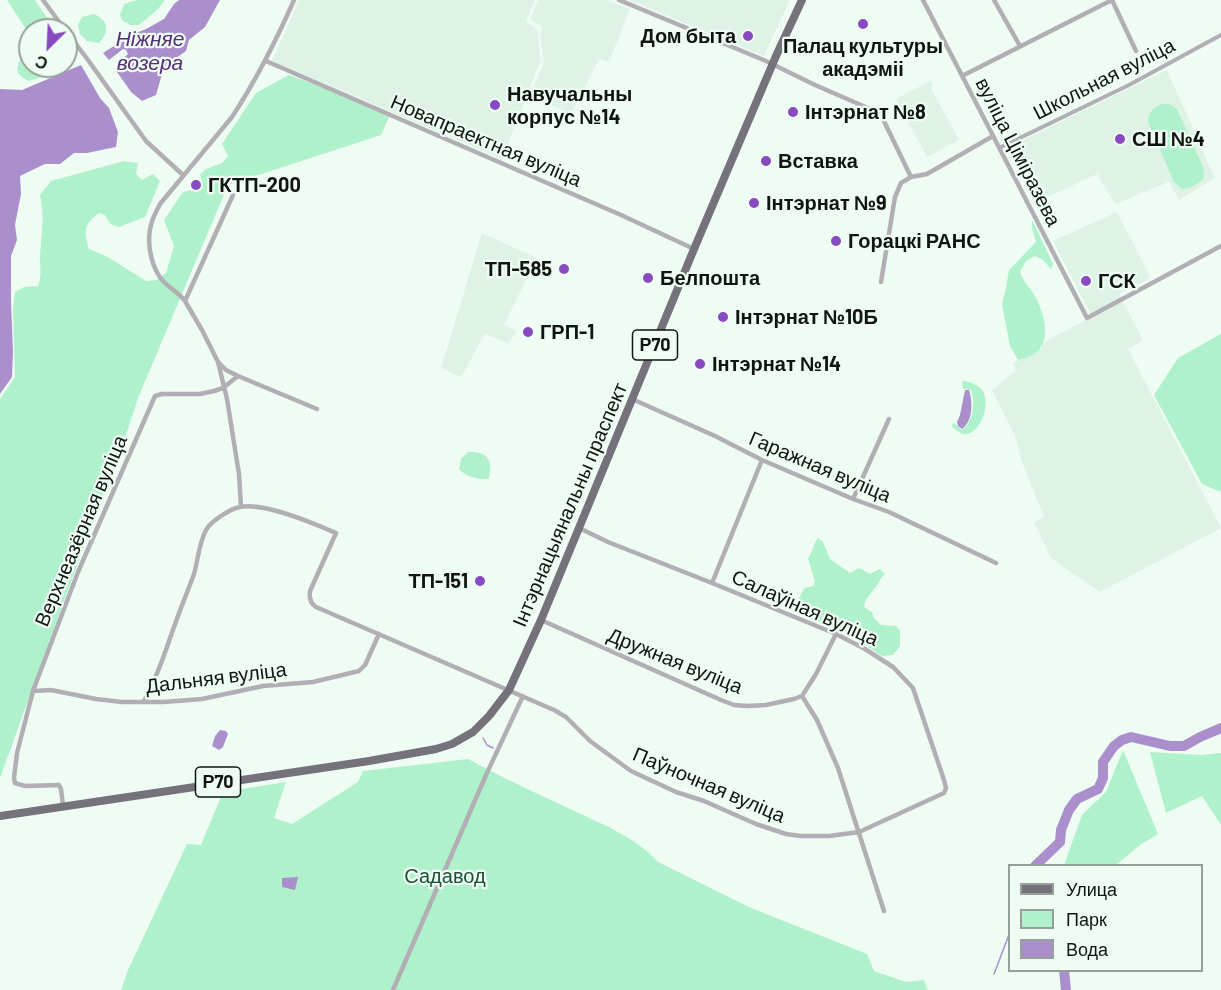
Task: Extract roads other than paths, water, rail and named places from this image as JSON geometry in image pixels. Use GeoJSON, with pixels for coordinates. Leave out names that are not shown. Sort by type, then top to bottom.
{"type":"FeatureCollection","features":[{"type":"Feature","properties":{"kind":"main road","name":"Інтэрнацыянальны праспект"},"geometry":{"type":"LineString","coordinates":[[509,690],[541,620],[694,249],[802,0]]}},
{"type":"Feature","properties":{"kind":"main road","name":"Р70"},"geometry":{"type":"LineString","coordinates":[[0,816],[436,749],[452,744],[473,732],[509,690]]}},
{"type":"Feature","properties":{"kind":"street"},"geometry":{"type":"LineString","coordinates":[[43,0],[56,18]]}},
{"type":"Feature","properties":{"kind":"street"},"geometry":{"type":"LineString","coordinates":[[241,507],[239,474],[218,362],[185,301],[162,280],[153,263],[149,232],[160,204],[232,117],[266,61],[294,0]]}},
{"type":"Feature","properties":{"kind":"street"},"geometry":{"type":"LineString","coordinates":[[619,0],[773,64],[807,82],[877,112],[881,115],[910,177]]}},
{"type":"Feature","properties":{"kind":"street","name":"вуліца Ціміразева"},"geometry":{"type":"LineString","coordinates":[[923,0],[1087,318],[1221,246]]}},
{"type":"Feature","properties":{"kind":"street"},"geometry":{"type":"LineString","coordinates":[[994,0],[1020,46]]}},
{"type":"Feature","properties":{"kind":"street"},"geometry":{"type":"LineString","coordinates":[[962,76],[1112,0],[1136,51]]}},
{"type":"Feature","properties":{"kind":"street","name":"Школьная вуліца"},"geometry":{"type":"LineString","coordinates":[[999,148],[1129,85],[1221,35]]}},
{"type":"Feature","properties":{"kind":"street"},"geometry":{"type":"LineString","coordinates":[[78,47],[146,141],[183,175]]}},
{"type":"Feature","properties":{"kind":"street","name":"Новапраектная вуліца"},"geometry":{"type":"LineString","coordinates":[[266,61],[694,249]]}},
{"type":"Feature","properties":{"kind":"street"},"geometry":{"type":"LineString","coordinates":[[880,282],[896,197],[901,183],[910,177],[927,174],[993,136]]}},
{"type":"Feature","properties":{"kind":"street"},"geometry":{"type":"LineString","coordinates":[[185,301],[233,195]]}},
{"type":"Feature","properties":{"kind":"street"},"geometry":{"type":"LineString","coordinates":[[218,362],[226,370],[238,376],[317,409]]}},
{"type":"Feature","properties":{"kind":"street","name":"Верхнеазёрная вуліца"},"geometry":{"type":"LineString","coordinates":[[63,806],[59,785],[25,786],[15,783],[14,778],[17,753],[33,691],[78,572],[155,396],[200,394],[224,387],[238,376]]}},
{"type":"Feature","properties":{"kind":"street","name":"Гаражная вуліца"},"geometry":{"type":"LineString","coordinates":[[632,399],[762,460],[889,512],[996,563]]}},
{"type":"Feature","properties":{"kind":"street"},"geometry":{"type":"LineString","coordinates":[[853,499],[889,419]]}},
{"type":"Feature","properties":{"kind":"street"},"geometry":{"type":"LineString","coordinates":[[712,583],[762,460]]}},
{"type":"Feature","properties":{"kind":"street"},"geometry":{"type":"LineString","coordinates":[[144,701],[155,679],[194,574],[206,531],[215,520],[241,507],[273,511],[336,533],[311,588],[311,603],[316,607],[509,690]]}},
{"type":"Feature","properties":{"kind":"street","name":"Салаўіная вуліца"},"geometry":{"type":"LineString","coordinates":[[579,528],[836,634],[865,649],[893,668],[913,688],[946,788]]}},
{"type":"Feature","properties":{"kind":"street","name":"Дружная вуліца"},"geometry":{"type":"LineString","coordinates":[[541,620],[734,705],[766,705],[802,696]]}},
{"type":"Feature","properties":{"kind":"street","name":"Дальняя вуліца"},"geometry":{"type":"LineString","coordinates":[[33,691],[51,690],[122,702],[164,702],[202,699],[262,687],[313,682],[359,671],[365,665],[379,634]]}},
{"type":"Feature","properties":{"kind":"street"},"geometry":{"type":"LineString","coordinates":[[836,634],[802,696],[817,720],[838,768],[885,911]]}},
{"type":"Feature","properties":{"kind":"street","name":"Паўночная вуліца"},"geometry":{"type":"LineString","coordinates":[[509,690],[566,717],[590,741],[631,771],[676,792],[786,834],[829,836],[859,832],[944,793],[946,788]]}},
{"type":"Feature","properties":{"kind":"street"},"geometry":{"type":"LineString","coordinates":[[393,990],[522,696]]}},
{"type":"Feature","properties":{"kind":"water","name":"Ніжняе возера"},"geometry":{"type":"Polygon","coordinates":[[[179,0],[220,0],[205,27],[189,40],[186,51],[164,67],[156,95],[142,101],[131,92],[115,69],[128,54],[126,50],[123,49],[109,60],[103,53],[131,35],[164,19],[179,0]]]}},
{"type":"Feature","properties":{"kind":"water"},"geometry":{"type":"Polygon","coordinates":[[[81,65],[100,98],[109,108],[118,132],[116,147],[87,153],[74,153],[60,164],[45,164],[20,176],[21,194],[15,225],[17,240],[11,256],[12,377],[0,394],[0,89],[22,90],[50,78],[78,78],[78,66],[81,65]]]}},
{"type":"Feature","properties":{"kind":"water"},"geometry":{"type":"Polygon","coordinates":[[[965,390],[969,390],[971,411],[966,426],[962,429],[957,422],[965,390]]]}},
{"type":"Feature","properties":{"kind":"water"},"geometry":{"type":"Polygon","coordinates":[[[220,730],[228,734],[223,747],[219,750],[212,746],[220,730]]]}},
{"type":"Feature","properties":{"kind":"water"},"geometry":{"type":"Polygon","coordinates":[[[298,877],[295,890],[282,887],[282,878],[298,877]]]}},
{"type":"Feature","properties":{"kind":"waterway"},"geometry":{"type":"LineString","coordinates":[[1037,864],[1060,842],[1061,830],[1069,810],[1077,799],[1098,789],[1103,778],[1103,762],[1114,746],[1122,740],[1131,737],[1170,746],[1184,746],[1221,728]]}},
{"type":"Feature","properties":{"kind":"waterway"},"geometry":{"type":"LineString","coordinates":[[483,738],[487,745],[493,748]]}},
{"type":"Feature","properties":{"kind":"waterway"},"geometry":{"type":"LineString","coordinates":[[994,974],[1008,937]]}},
{"type":"Feature","properties":{"kind":"waterway"},"geometry":{"type":"LineString","coordinates":[[1064,972],[1066,990]]}},
{"type":"Feature","properties":{"kind":"place","name":"Палац культуры акадэміі"},"geometry":{"type":"Point","coordinates":[863,24]}},
{"type":"Feature","properties":{"kind":"place","name":"Дом быта"},"geometry":{"type":"Point","coordinates":[748,36]}},
{"type":"Feature","properties":{"kind":"place","name":"Навучальны корпус №14"},"geometry":{"type":"Point","coordinates":[495,105]}},
{"type":"Feature","properties":{"kind":"place","name":"Інтэрнат №8"},"geometry":{"type":"Point","coordinates":[793,112]}},
{"type":"Feature","properties":{"kind":"place","name":"СШ №4"},"geometry":{"type":"Point","coordinates":[1120,139]}},
{"type":"Feature","properties":{"kind":"place","name":"Вставка"},"geometry":{"type":"Point","coordinates":[766,161]}},
{"type":"Feature","properties":{"kind":"place","name":"ГКТП-200"},"geometry":{"type":"Point","coordinates":[196,185]}},
{"type":"Feature","properties":{"kind":"place","name":"Інтэрнат №9"},"geometry":{"type":"Point","coordinates":[754,203]}},
{"type":"Feature","properties":{"kind":"place","name":"Горацкі РАНС"},"geometry":{"type":"Point","coordinates":[836,241]}},
{"type":"Feature","properties":{"kind":"place","name":"ТП-585"},"geometry":{"type":"Point","coordinates":[564,269]}},
{"type":"Feature","properties":{"kind":"place","name":"Белпошта"},"geometry":{"type":"Point","coordinates":[648,278]}},
{"type":"Feature","properties":{"kind":"place","name":"ГСК"},"geometry":{"type":"Point","coordinates":[1086,281]}},
{"type":"Feature","properties":{"kind":"place","name":"Інтэрнат №10Б"},"geometry":{"type":"Point","coordinates":[723,317]}},
{"type":"Feature","properties":{"kind":"place","name":"ГРП-1"},"geometry":{"type":"Point","coordinates":[528,332]}},
{"type":"Feature","properties":{"kind":"place","name":"Інтэрнат №14"},"geometry":{"type":"Point","coordinates":[700,364]}},
{"type":"Feature","properties":{"kind":"place","name":"ТП-151"},"geometry":{"type":"Point","coordinates":[480,581]}},
{"type":"Feature","properties":{"kind":"park label","name":"Садавод"},"geometry":{"type":"Point","coordinates":[445,876]}}]}
